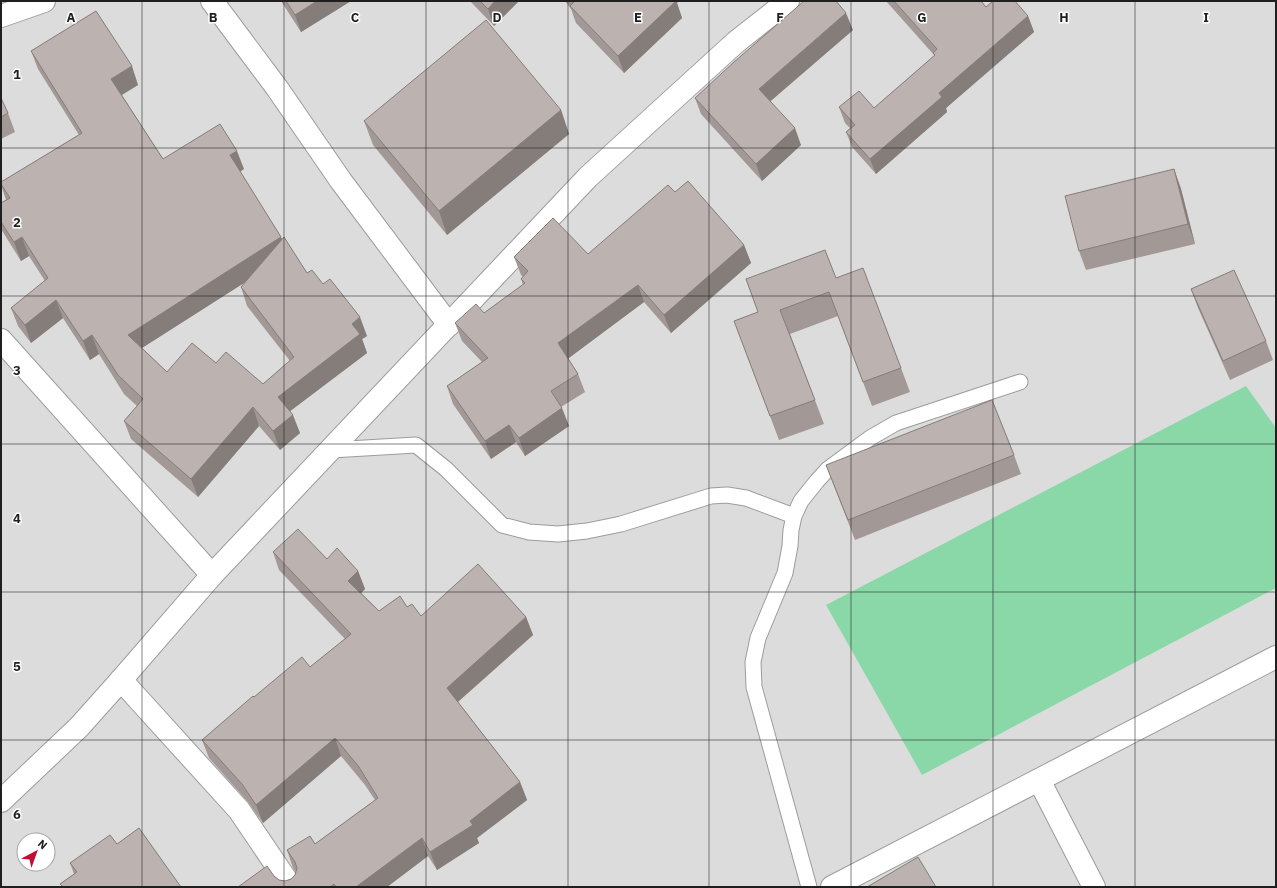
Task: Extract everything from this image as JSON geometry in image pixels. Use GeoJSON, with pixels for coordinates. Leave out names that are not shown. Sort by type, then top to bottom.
{"type":"FeatureCollection","features":[{"type":"Feature","properties":{"kind":"street"},"geometry":{"type":"LineString","coordinates":[[1,16],[44,1]]}},
{"type":"Feature","properties":{"kind":"street"},"geometry":{"type":"LineString","coordinates":[[212,1],[277,88],[341,181],[449,325]]}},
{"type":"Feature","properties":{"kind":"street"},"geometry":{"type":"LineString","coordinates":[[1,801],[79,726],[212,575],[588,177],[736,42],[788,1]]}},
{"type":"Feature","properties":{"kind":"street"},"geometry":{"type":"LineString","coordinates":[[1,340],[212,575]]}},
{"type":"Feature","properties":{"kind":"street"},"geometry":{"type":"LineString","coordinates":[[832,887],[1276,657]]}},
{"type":"Feature","properties":{"kind":"street"},"geometry":{"type":"LineString","coordinates":[[121,680],[239,810],[291,887]]}},
{"type":"Feature","properties":{"kind":"street"},"geometry":{"type":"LineString","coordinates":[[1039,780],[1094,887]]}},
{"type":"Feature","properties":{"kind":"lane"},"geometry":{"type":"LineString","coordinates":[[809,887],[754,687],[753,668],[758,638],[785,573],[794,516],[801,501],[817,481],[828,470],[870,438],[896,423],[1020,382]]}},
{"type":"Feature","properties":{"kind":"lane"},"geometry":{"type":"LineString","coordinates":[[331,450],[416,446],[446,469],[502,525],[529,532],[558,534],[594,530],[621,524],[711,496],[727,495],[746,498],[794,516]]}},
{"type":"Feature","properties":{"kind":"shaded area"},"geometry":{"type":"Polygon","coordinates":[[[1,1],[1276,1],[1276,887],[1,887],[1,1]]]}},
{"type":"Feature","properties":{"kind":"green space"},"geometry":{"type":"Polygon","coordinates":[[[1246,386],[1276,428],[1276,588],[922,775],[826,605],[1246,386]]]}},
{"type":"Feature","properties":{"kind":"building"},"geometry":{"type":"Polygon","coordinates":[[[286,1],[317,1],[295,15],[286,1]]]}},
{"type":"Feature","properties":{"kind":"building"},"geometry":{"type":"Polygon","coordinates":[[[480,1],[495,1],[488,9],[480,1]]]}},
{"type":"Feature","properties":{"kind":"building"},"geometry":{"type":"Polygon","coordinates":[[[573,1],[676,1],[618,56],[570,6],[574,2],[573,1]]]}},
{"type":"Feature","properties":{"kind":"building"},"geometry":{"type":"Polygon","coordinates":[[[804,1],[836,1],[846,13],[759,89],[795,128],[756,164],[695,98],[804,1]]]}},
{"type":"Feature","properties":{"kind":"building"},"geometry":{"type":"Polygon","coordinates":[[[894,1],[981,1],[986,7],[993,1],[1015,1],[1028,16],[939,93],[942,97],[870,159],[846,132],[855,125],[839,107],[859,91],[874,108],[935,55],[933,53],[937,49],[894,1]]]}},
{"type":"Feature","properties":{"kind":"building"},"geometry":{"type":"Polygon","coordinates":[[[96,11],[132,66],[111,79],[163,159],[220,124],[237,151],[230,155],[281,237],[128,335],[167,372],[192,343],[216,363],[226,352],[263,384],[294,357],[241,287],[284,237],[307,273],[312,270],[323,284],[330,279],[360,317],[352,324],[360,334],[278,397],[293,415],[273,431],[253,407],[191,479],[124,421],[143,399],[118,375],[92,335],[83,341],[56,300],[25,325],[11,308],[48,278],[22,237],[14,242],[1,222],[1,203],[10,198],[1,182],[82,133],[31,51],[96,11]]]}},
{"type":"Feature","properties":{"kind":"building"},"geometry":{"type":"Polygon","coordinates":[[[486,20],[561,110],[439,211],[364,121],[486,20]]]}},
{"type":"Feature","properties":{"kind":"building"},"geometry":{"type":"Polygon","coordinates":[[[1,98],[8,113],[1,117],[1,98]]]}},
{"type":"Feature","properties":{"kind":"building"},"geometry":{"type":"Polygon","coordinates":[[[1174,169],[1188,224],[1079,251],[1065,196],[1174,169]]]}},
{"type":"Feature","properties":{"kind":"building"},"geometry":{"type":"Polygon","coordinates":[[[688,181],[744,245],[664,315],[638,285],[558,343],[578,374],[551,391],[562,408],[519,438],[509,425],[485,441],[447,386],[488,358],[455,323],[476,304],[484,313],[525,283],[521,279],[528,271],[514,257],[553,218],[588,254],[668,185],[675,192],[688,181]]]}},
{"type":"Feature","properties":{"kind":"building"},"geometry":{"type":"Polygon","coordinates":[[[825,250],[836,278],[863,268],[901,368],[863,382],[829,292],[780,310],[815,400],[770,416],[734,321],[758,312],[746,279],[825,250]]]}},
{"type":"Feature","properties":{"kind":"building"},"geometry":{"type":"Polygon","coordinates":[[[1234,270],[1266,341],[1223,361],[1191,289],[1234,270]]]}},
{"type":"Feature","properties":{"kind":"building"},"geometry":{"type":"Polygon","coordinates":[[[992,400],[1014,455],[848,520],[826,465],[992,400]]]}},
{"type":"Feature","properties":{"kind":"building"},"geometry":{"type":"Polygon","coordinates":[[[298,529],[327,559],[337,548],[358,571],[348,581],[379,611],[400,596],[407,607],[412,604],[421,616],[478,564],[526,617],[447,688],[520,782],[470,821],[473,825],[430,852],[422,838],[356,887],[336,887],[334,884],[330,887],[238,887],[267,866],[279,880],[285,881],[291,879],[295,875],[297,868],[287,850],[310,836],[315,844],[378,798],[359,767],[335,738],[256,805],[242,784],[202,740],[253,696],[254,697],[302,657],[310,667],[351,634],[273,552],[298,529]]]}},
{"type":"Feature","properties":{"kind":"building"},"geometry":{"type":"Polygon","coordinates":[[[139,828],[181,887],[63,887],[60,884],[77,872],[70,863],[110,835],[117,844],[139,828]]]}},
{"type":"Feature","properties":{"kind":"building"},"geometry":{"type":"Polygon","coordinates":[[[918,857],[936,887],[867,887],[918,857]]]}}]}
